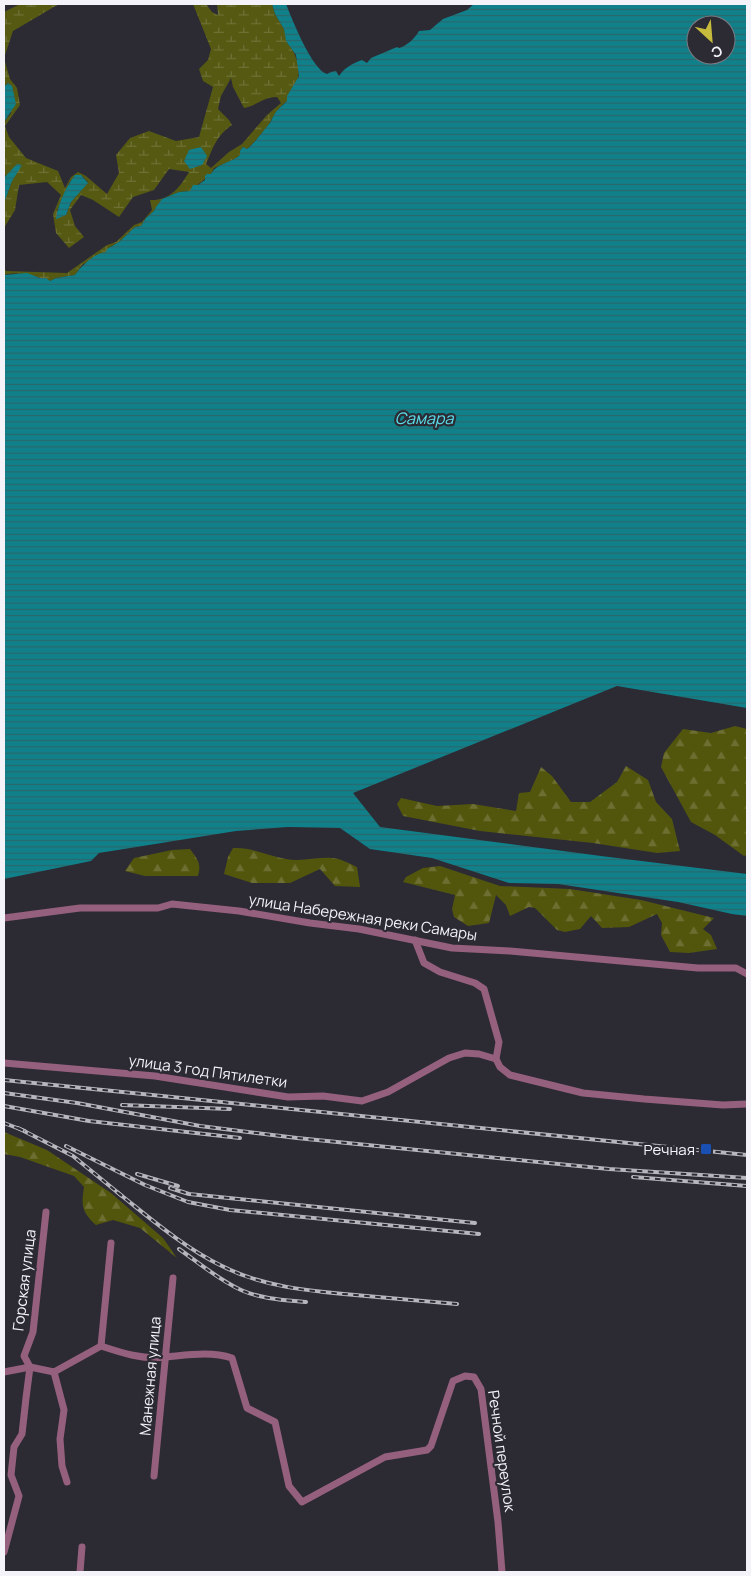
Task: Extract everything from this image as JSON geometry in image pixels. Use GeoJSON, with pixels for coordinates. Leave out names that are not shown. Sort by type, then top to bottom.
{"type":"FeatureCollection","features":[{"type":"Feature","properties":{"kind":"street","name":"улица Набережная реки Самары"},"geometry":{"type":"LineString","coordinates":[[4,918],[80,908],[158,908],[172,904],[240,911],[359,929],[452,948],[510,951],[698,968],[736,968],[747,974]]}},
{"type":"Feature","properties":{"kind":"street"},"geometry":{"type":"LineString","coordinates":[[415,940],[424,963],[440,972],[475,983],[484,989],[499,1042],[496,1060]]}},
{"type":"Feature","properties":{"kind":"street","name":"улица 3 год Пятилетки"},"geometry":{"type":"LineString","coordinates":[[4,1063],[154,1076],[288,1097],[323,1096],[362,1101],[388,1092],[449,1058],[465,1053],[479,1054],[496,1060],[500,1067],[510,1075],[583,1093],[723,1105],[747,1104]]}},
{"type":"Feature","properties":{"kind":"street","name":"Горская улица"},"geometry":{"type":"LineString","coordinates":[[4,1552],[19,1496],[11,1475],[14,1447],[22,1434],[30,1367],[24,1356],[33,1332],[46,1212]]}},
{"type":"Feature","properties":{"kind":"street"},"geometry":{"type":"LineString","coordinates":[[4,1372],[30,1367],[54,1372],[100,1346],[111,1243]]}},
{"type":"Feature","properties":{"kind":"street","name":"Манежная улица"},"geometry":{"type":"LineString","coordinates":[[154,1476],[173,1278]]}},
{"type":"Feature","properties":{"kind":"street","name":"Речной переулок"},"geometry":{"type":"LineString","coordinates":[[100,1346],[129,1355],[165,1358],[221,1354],[232,1358],[248,1408],[276,1422],[290,1486],[302,1502],[385,1457],[427,1450],[431,1446],[453,1381],[465,1376],[474,1377],[481,1389],[498,1522],[502,1572]]}},
{"type":"Feature","properties":{"kind":"street"},"geometry":{"type":"LineString","coordinates":[[54,1372],[64,1410],[60,1439],[62,1466],[67,1482]]}},
{"type":"Feature","properties":{"kind":"street"},"geometry":{"type":"LineString","coordinates":[[80,1572],[82,1547]]}},
{"type":"Feature","properties":{"kind":"green space"},"geometry":{"type":"Polygon","coordinates":[[[20,4],[59,4],[13,31],[4,58],[4,12],[20,4]]]}},
{"type":"Feature","properties":{"kind":"green space"},"geometry":{"type":"Polygon","coordinates":[[[193,4],[206,4],[212,12],[218,15],[217,4],[272,4],[275,14],[284,29],[288,44],[295,56],[299,71],[287,101],[277,110],[269,124],[253,143],[247,149],[243,147],[240,155],[214,168],[211,174],[190,191],[179,192],[162,199],[141,226],[135,227],[106,252],[82,265],[75,275],[56,278],[50,281],[22,274],[4,275],[4,268],[6,271],[67,273],[107,245],[116,242],[134,225],[142,222],[152,210],[150,200],[169,196],[178,188],[189,172],[169,169],[154,190],[133,197],[119,217],[93,200],[81,195],[70,210],[75,226],[84,237],[69,248],[56,233],[53,214],[61,195],[47,182],[19,185],[15,210],[4,228],[4,203],[12,181],[5,175],[4,178],[4,122],[11,113],[8,83],[4,87],[4,58],[10,79],[17,88],[20,105],[5,126],[9,137],[26,158],[58,171],[65,188],[71,177],[78,172],[86,176],[107,194],[119,173],[116,155],[130,138],[149,131],[176,141],[199,137],[213,87],[203,81],[199,69],[208,60],[211,49],[193,4]],[[231,78],[221,96],[218,109],[232,125],[222,133],[213,148],[206,164],[211,168],[229,152],[242,144],[267,115],[281,103],[277,97],[272,97],[244,108],[233,87],[231,78]],[[76,175],[69,183],[57,211],[66,215],[71,202],[88,182],[81,175],[76,175]]]}},
{"type":"Feature","properties":{"kind":"green space"},"geometry":{"type":"Polygon","coordinates":[[[735,726],[747,729],[747,855],[744,856],[715,835],[691,822],[661,767],[664,753],[683,729],[711,733],[735,726]]]}},
{"type":"Feature","properties":{"kind":"green space"},"geometry":{"type":"Polygon","coordinates":[[[626,766],[648,780],[656,802],[672,819],[680,851],[657,853],[593,843],[480,831],[403,816],[397,804],[401,798],[437,806],[473,804],[516,811],[519,793],[530,792],[541,767],[552,776],[571,802],[590,802],[617,782],[626,766]]]}},
{"type":"Feature","properties":{"kind":"green space"},"geometry":{"type":"Polygon","coordinates":[[[233,848],[253,850],[292,860],[335,858],[345,861],[357,867],[360,887],[335,886],[320,869],[290,883],[252,883],[224,874],[228,857],[233,848]]]}},
{"type":"Feature","properties":{"kind":"green space"},"geometry":{"type":"Polygon","coordinates":[[[190,849],[199,864],[198,876],[145,876],[125,871],[134,858],[172,850],[190,849]]]}},
{"type":"Feature","properties":{"kind":"green space"},"geometry":{"type":"Polygon","coordinates":[[[440,866],[500,886],[570,889],[641,900],[714,918],[703,929],[711,935],[717,949],[689,953],[670,952],[661,935],[662,923],[657,914],[629,927],[602,928],[591,916],[580,929],[565,932],[557,930],[535,908],[529,907],[510,916],[506,905],[496,895],[489,923],[468,926],[454,917],[452,909],[455,895],[403,882],[406,877],[423,868],[440,866]]]}},
{"type":"Feature","properties":{"kind":"green space"},"geometry":{"type":"Polygon","coordinates":[[[4,1132],[47,1150],[111,1193],[163,1238],[177,1258],[140,1228],[113,1220],[96,1225],[85,1212],[84,1187],[74,1176],[20,1157],[4,1154],[4,1132]]]}},
{"type":"Feature","properties":{"kind":"water","name":"Самара"},"geometry":{"type":"Polygon","coordinates":[[[272,4],[286,4],[303,43],[315,63],[327,74],[336,71],[339,76],[352,64],[362,60],[367,63],[371,58],[397,47],[402,47],[419,31],[430,30],[443,19],[467,10],[474,4],[747,4],[747,708],[617,686],[353,793],[380,827],[747,874],[747,916],[678,902],[558,884],[509,883],[432,858],[370,849],[340,828],[288,827],[236,831],[99,853],[91,861],[4,879],[4,275],[27,273],[40,278],[46,278],[50,281],[56,278],[75,275],[89,260],[106,252],[107,249],[119,242],[135,227],[141,226],[162,199],[179,192],[190,191],[193,185],[198,185],[205,180],[207,174],[211,174],[220,165],[240,155],[243,147],[247,149],[270,123],[277,110],[287,101],[287,96],[299,76],[296,55],[286,41],[284,29],[275,14],[272,4]]]}},
{"type":"Feature","properties":{"kind":"water"},"geometry":{"type":"Polygon","coordinates":[[[8,83],[12,86],[16,104],[4,122],[4,87],[8,83]]]}},
{"type":"Feature","properties":{"kind":"water"},"geometry":{"type":"Polygon","coordinates":[[[201,147],[207,156],[202,165],[190,169],[184,161],[189,150],[201,147]]]}},
{"type":"Feature","properties":{"kind":"water"},"geometry":{"type":"Polygon","coordinates":[[[17,164],[22,165],[12,181],[4,203],[4,178],[17,164]]]}},
{"type":"Feature","properties":{"kind":"water"},"geometry":{"type":"Polygon","coordinates":[[[75,175],[81,175],[88,183],[71,202],[66,215],[56,219],[63,196],[75,175]]]}},
{"type":"Feature","properties":{"kind":"railway"},"geometry":{"type":"LineString","coordinates":[[4,1080],[747,1155]]}},
{"type":"Feature","properties":{"kind":"railway"},"geometry":{"type":"LineString","coordinates":[[4,1093],[77,1103],[200,1126],[297,1138],[609,1169],[747,1178]]}},
{"type":"Feature","properties":{"kind":"railway"},"geometry":{"type":"LineString","coordinates":[[122,1105],[230,1109]]}},
{"type":"Feature","properties":{"kind":"railway"},"geometry":{"type":"LineString","coordinates":[[4,1106],[89,1121],[240,1138]]}},
{"type":"Feature","properties":{"kind":"railway"},"geometry":{"type":"LineString","coordinates":[[4,1123],[25,1131]]}},
{"type":"Feature","properties":{"kind":"railway"},"geometry":{"type":"LineString","coordinates":[[18,1128],[73,1156],[122,1196]]}},
{"type":"Feature","properties":{"kind":"railway"},"geometry":{"type":"LineString","coordinates":[[66,1146],[145,1185],[188,1202],[230,1210],[479,1234]]}},
{"type":"Feature","properties":{"kind":"railway"},"geometry":{"type":"LineString","coordinates":[[137,1174],[178,1186]]}},
{"type":"Feature","properties":{"kind":"railway"},"geometry":{"type":"LineString","coordinates":[[633,1177],[747,1186]]}},
{"type":"Feature","properties":{"kind":"railway"},"geometry":{"type":"LineString","coordinates":[[170,1188],[189,1194],[475,1223]]}},
{"type":"Feature","properties":{"kind":"railway"},"geometry":{"type":"LineString","coordinates":[[117,1192],[167,1232],[194,1250],[222,1266],[254,1279],[287,1287],[321,1292],[457,1304]]}},
{"type":"Feature","properties":{"kind":"railway"},"geometry":{"type":"LineString","coordinates":[[179,1249],[217,1276],[241,1290],[281,1300],[306,1302]]}},
{"type":"Feature","properties":{"kind":"place","name":"Речная"},"geometry":{"type":"Point","coordinates":[706,1149]}}]}
